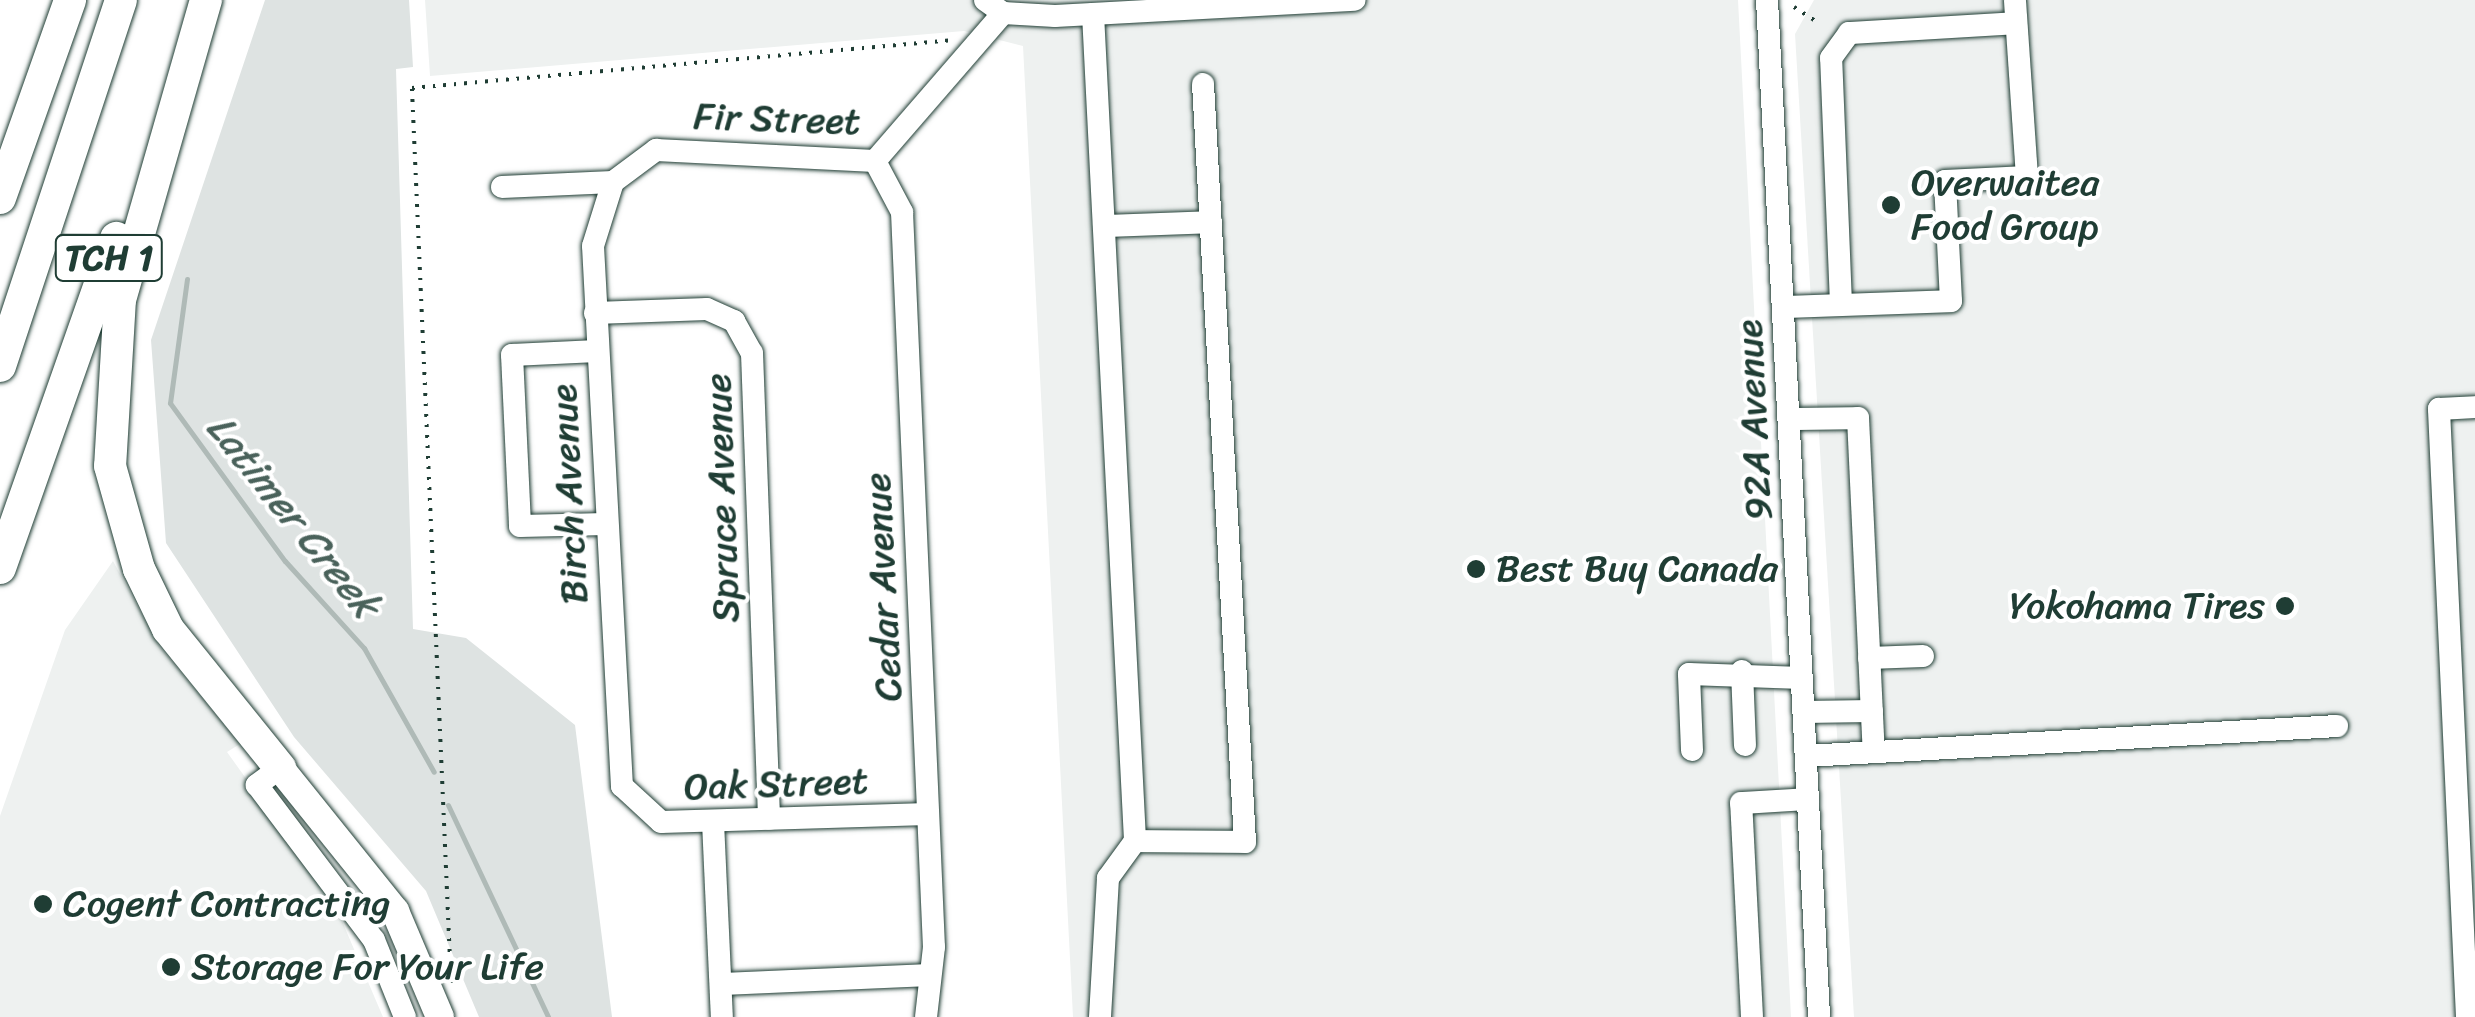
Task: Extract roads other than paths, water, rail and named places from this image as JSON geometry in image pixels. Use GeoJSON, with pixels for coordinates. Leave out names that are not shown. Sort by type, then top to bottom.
{"type":"FeatureCollection","features":[{"type":"Feature","properties":{"kind":"highway"},"geometry":{"type":"LineString","coordinates":[[0,198],[70,0]]}},
{"type":"Feature","properties":{"kind":"highway","name":"TCH 1"},"geometry":{"type":"LineString","coordinates":[[0,366],[121,0]]}},
{"type":"Feature","properties":{"kind":"highway"},"geometry":{"type":"LineString","coordinates":[[203,0],[120,299],[110,466],[160,614],[268,776]]}},
{"type":"Feature","properties":{"kind":"highway","name":"TCH 1"},"geometry":{"type":"LineString","coordinates":[[0,568],[203,0]]}},
{"type":"Feature","properties":{"kind":"main road"},"geometry":{"type":"LineString","coordinates":[[268,776],[395,912],[440,1017]]}},
{"type":"Feature","properties":{"kind":"street"},"geometry":{"type":"LineString","coordinates":[[994,7],[1093,14],[1356,0]]}},
{"type":"Feature","properties":{"kind":"street","name":"92A Avenue"},"geometry":{"type":"LineString","coordinates":[[1767,0],[1819,1017]]}},
{"type":"Feature","properties":{"kind":"street","name":"Fir Street"},"geometry":{"type":"LineString","coordinates":[[614,182],[656,150],[876,161],[994,7]]}},
{"type":"Feature","properties":{"kind":"street"},"geometry":{"type":"LineString","coordinates":[[1783,307],[1951,301],[1946,181],[2027,178],[2016,11],[1849,34],[1831,58],[1841,304]]}},
{"type":"Feature","properties":{"kind":"street"},"geometry":{"type":"LineString","coordinates":[[1093,14],[1134,841],[1108,878],[1100,1017]]}},
{"type":"Feature","properties":{"kind":"street"},"geometry":{"type":"LineString","coordinates":[[1134,841],[1245,842],[1203,84]]}},
{"type":"Feature","properties":{"kind":"street","name":"Cedar Avenue"},"geometry":{"type":"LineString","coordinates":[[876,161],[902,212],[934,947],[926,975],[926,1017]]}},
{"type":"Feature","properties":{"kind":"street"},"geometry":{"type":"LineString","coordinates":[[502,187],[614,182]]}},
{"type":"Feature","properties":{"kind":"street","name":"Birch Avenue"},"geometry":{"type":"LineString","coordinates":[[614,182],[594,246],[616,764],[632,803]]}},
{"type":"Feature","properties":{"kind":"street"},"geometry":{"type":"LineString","coordinates":[[1104,226],[1211,222]]}},
{"type":"Feature","properties":{"kind":"street","name":"Spruce Avenue"},"geometry":{"type":"LineString","coordinates":[[596,313],[707,309],[734,321],[752,353],[768,819]]}},
{"type":"Feature","properties":{"kind":"street"},"geometry":{"type":"LineString","coordinates":[[598,350],[512,356],[520,526],[606,524]]}},
{"type":"Feature","properties":{"kind":"street"},"geometry":{"type":"LineString","coordinates":[[2467,1017],[2439,409],[2475,407]]}},
{"type":"Feature","properties":{"kind":"street"},"geometry":{"type":"LineString","coordinates":[[1789,419],[1858,418],[1874,752]]}},
{"type":"Feature","properties":{"kind":"street"},"geometry":{"type":"LineString","coordinates":[[1869,658],[1923,656]]}},
{"type":"Feature","properties":{"kind":"street"},"geometry":{"type":"LineString","coordinates":[[1692,750],[1690,674],[1742,671],[1802,678]]}},
{"type":"Feature","properties":{"kind":"street"},"geometry":{"type":"LineString","coordinates":[[1742,671],[1745,746]]}},
{"type":"Feature","properties":{"kind":"street"},"geometry":{"type":"LineString","coordinates":[[1804,712],[1872,710]]}},
{"type":"Feature","properties":{"kind":"street"},"geometry":{"type":"LineString","coordinates":[[1806,756],[2337,726]]}},
{"type":"Feature","properties":{"kind":"street"},"geometry":{"type":"LineString","coordinates":[[268,776],[374,940],[405,1017]]}},
{"type":"Feature","properties":{"kind":"street"},"geometry":{"type":"LineString","coordinates":[[1752,1017],[1741,803],[1808,799]]}},
{"type":"Feature","properties":{"kind":"street","name":"Oak Street"},"geometry":{"type":"LineString","coordinates":[[632,803],[662,822],[928,814]]}},
{"type":"Feature","properties":{"kind":"street"},"geometry":{"type":"LineString","coordinates":[[713,822],[722,1017]]}},
{"type":"Feature","properties":{"kind":"street"},"geometry":{"type":"LineString","coordinates":[[722,984],[926,975]]}},
{"type":"Feature","properties":{"kind":"waterway","name":"Latimer Creek"},"geometry":{"type":"LineString","coordinates":[[187,279],[170,403],[285,561],[364,648],[434,772]]}},
{"type":"Feature","properties":{"kind":"waterway","name":"Latimer Creek"},"geometry":{"type":"LineString","coordinates":[[448,805],[548,1017]]}},
{"type":"Feature","properties":{"kind":"place","name":"Overwaitea Food Group"},"geometry":{"type":"Point","coordinates":[1891,205]}},
{"type":"Feature","properties":{"kind":"place","name":"Best Buy Canada"},"geometry":{"type":"Point","coordinates":[1476,569]}},
{"type":"Feature","properties":{"kind":"place","name":"Yokohama Tires"},"geometry":{"type":"Point","coordinates":[2285,606]}},
{"type":"Feature","properties":{"kind":"place","name":"Cogent Contracting"},"geometry":{"type":"Point","coordinates":[43,904]}},
{"type":"Feature","properties":{"kind":"place","name":"Storage For Your Life"},"geometry":{"type":"Point","coordinates":[171,967]}}]}
